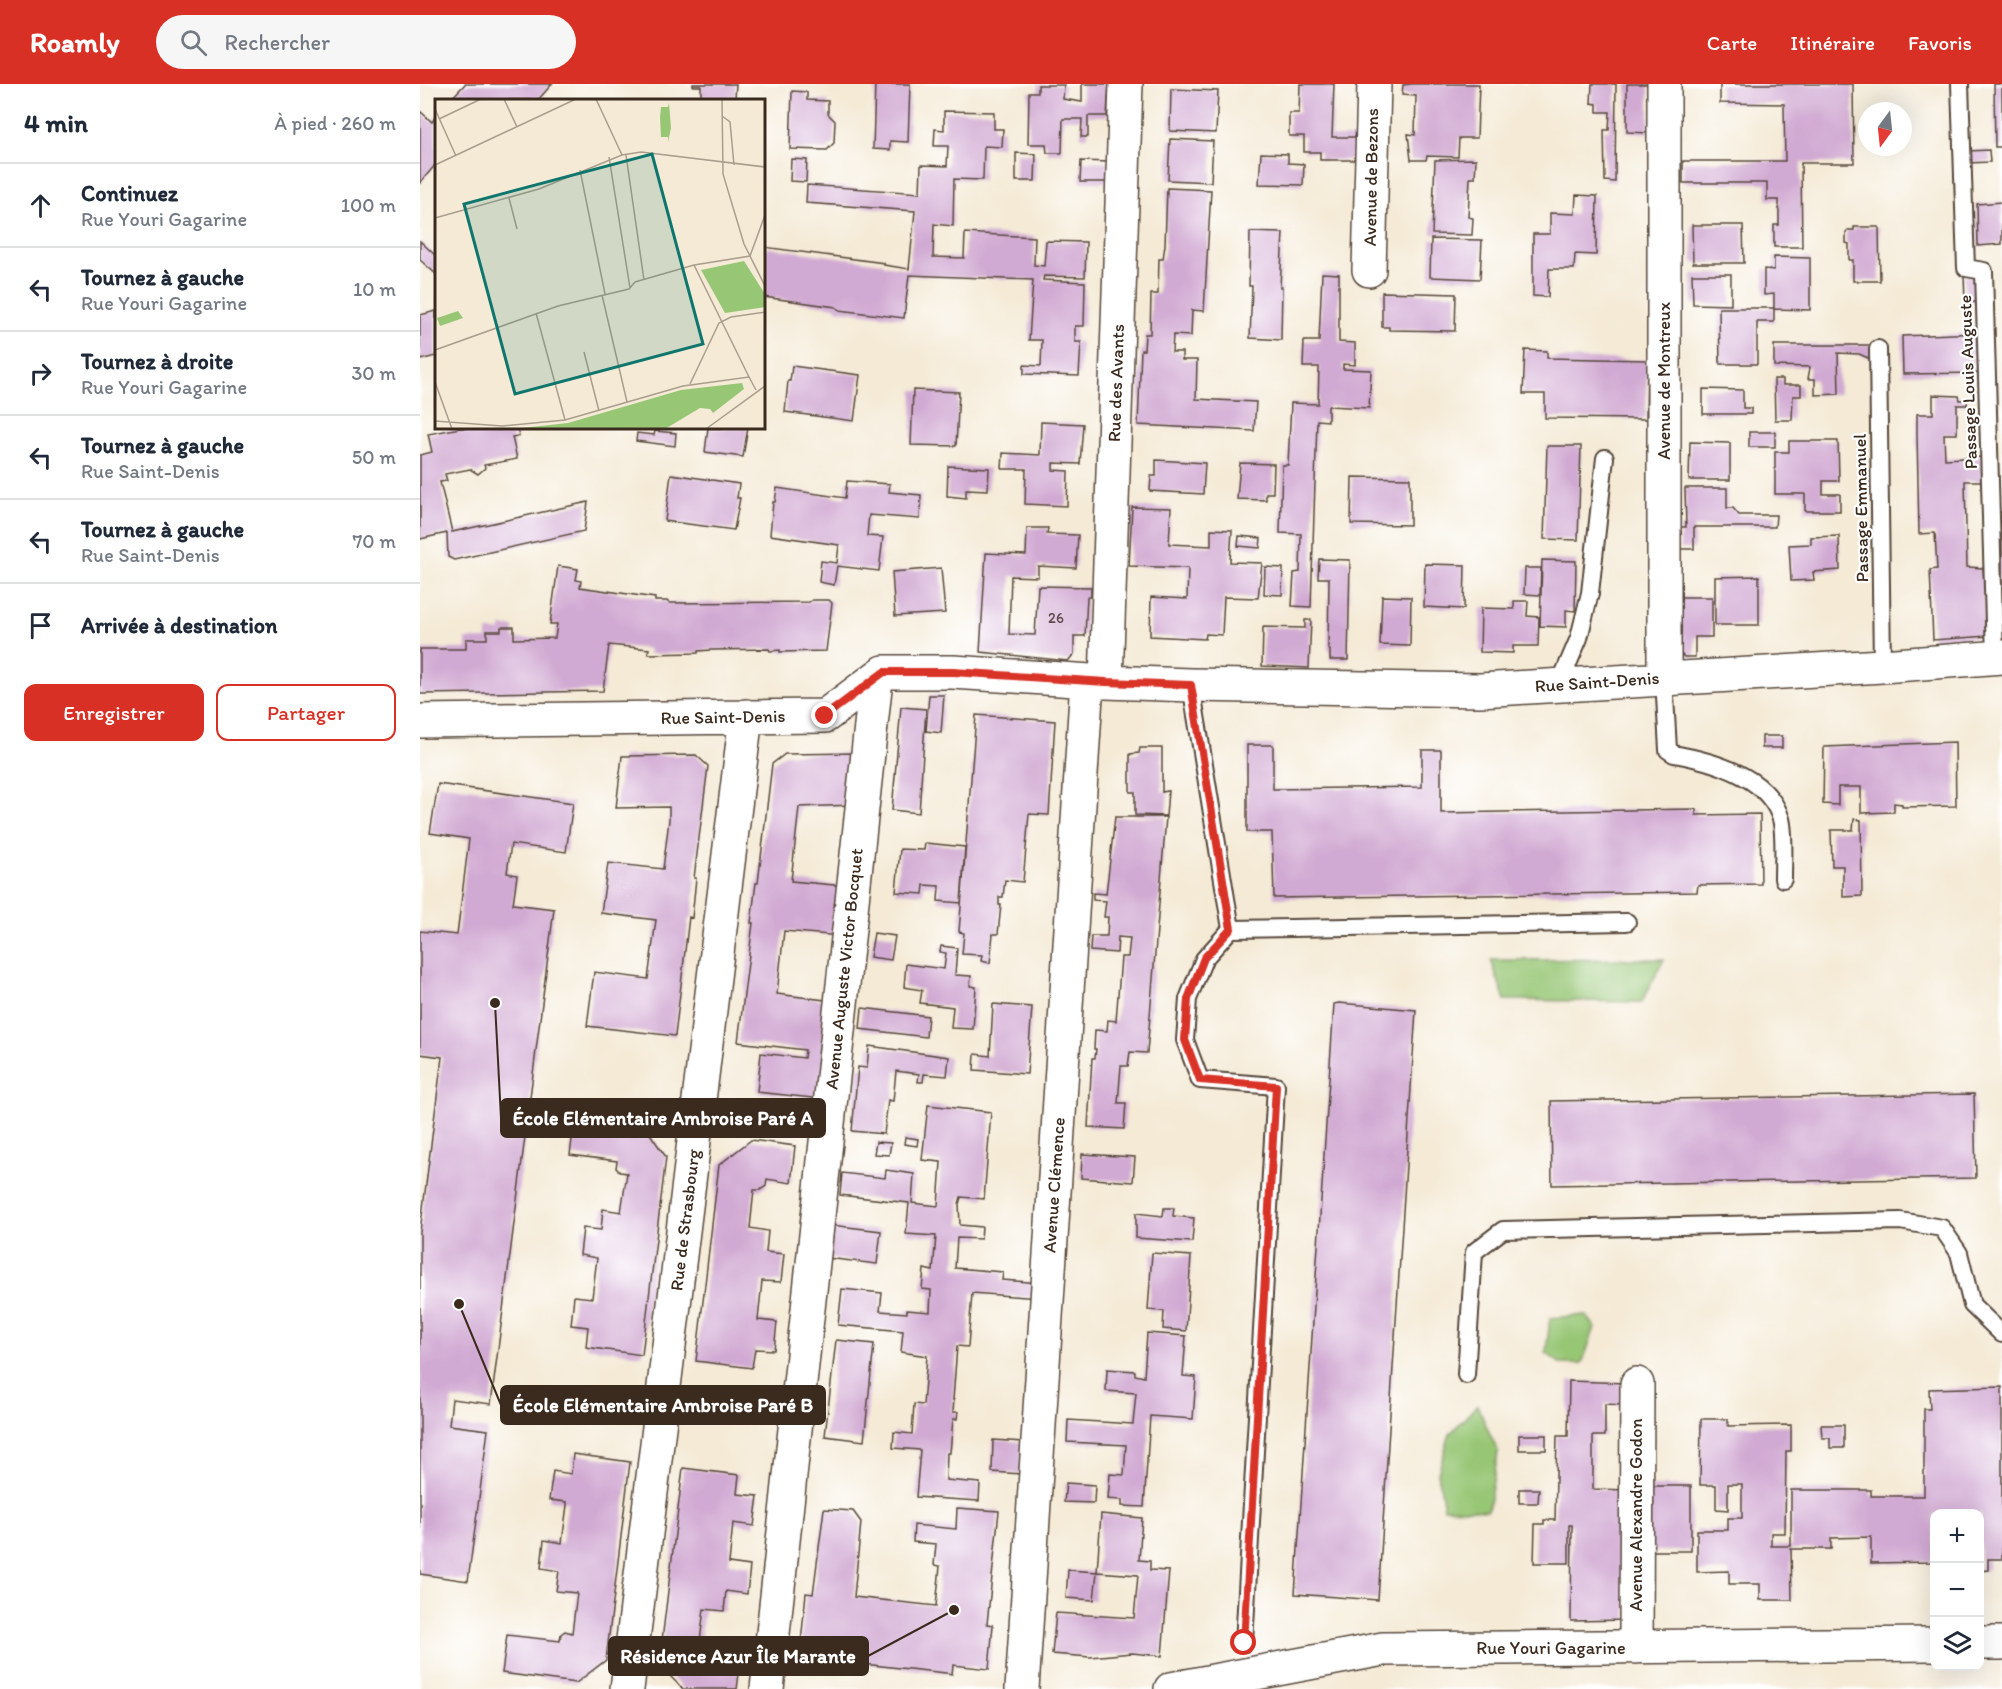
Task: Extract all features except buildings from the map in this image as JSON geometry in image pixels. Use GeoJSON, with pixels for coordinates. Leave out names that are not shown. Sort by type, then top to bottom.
{"type":"FeatureCollection","features":[{"type":"Feature","properties":{"kind":"street","name":"Rue des Avants"},"geometry":{"type":"LineString","coordinates":[[1096,682],[1126,84]]}},
{"type":"Feature","properties":{"kind":"street","name":"Avenue de Bezons"},"geometry":{"type":"LineString","coordinates":[[1369,270],[1374,84]]}},
{"type":"Feature","properties":{"kind":"street","name":"Avenue de Montreux"},"geometry":{"type":"LineString","coordinates":[[1664,84],[1664,678]]}},
{"type":"Feature","properties":{"kind":"street","name":"Rue Saint-Denis"},"geometry":{"type":"LineString","coordinates":[[420,721],[825,716],[884,672],[953,672],[1096,682],[1191,685],[1480,690],[1998,657]]}},
{"type":"Feature","properties":{"kind":"street","name":"Avenue Auguste Victor Bocquet"},"geometry":{"type":"LineString","coordinates":[[767,1689],[876,679]]}},
{"type":"Feature","properties":{"kind":"street","name":"Avenue Clémence"},"geometry":{"type":"LineString","coordinates":[[1022,1689],[1096,682]]}},
{"type":"Feature","properties":{"kind":"street","name":"Rue de Strasbourg"},"geometry":{"type":"LineString","coordinates":[[627,1689],[746,716]]}},
{"type":"Feature","properties":{"kind":"street","name":"Avenue Alexandre Godon"},"geometry":{"type":"LineString","coordinates":[[1636,1647],[1637,1383]]}},
{"type":"Feature","properties":{"kind":"street"},"geometry":{"type":"LineString","coordinates":[[1984,1643],[2002,1643]]}},
{"type":"Feature","properties":{"kind":"street","name":"Rue Youri Gagarine"},"geometry":{"type":"LineString","coordinates":[[1171,1689],[1383,1649],[1930,1644]]}},
{"type":"Feature","properties":{"kind":"lane","name":"Passage Louis Auguste"},"geometry":{"type":"LineString","coordinates":[[1960,84],[1966,268],[1984,271],[1998,657]]}},
{"type":"Feature","properties":{"kind":"lane","name":"Passage Emmanuel"},"geometry":{"type":"LineString","coordinates":[[1878,349],[1882,666]]}},
{"type":"Feature","properties":{"kind":"lane"},"geometry":{"type":"LineString","coordinates":[[1559,685],[1579,638],[1590,593],[1605,458]]}},
{"type":"Feature","properties":{"kind":"lane"},"geometry":{"type":"LineString","coordinates":[[1664,678],[1668,750],[1674,754],[1740,772],[1762,789],[1775,805],[1782,820],[1783,879]]}},
{"type":"Feature","properties":{"kind":"lane"},"geometry":{"type":"LineString","coordinates":[[1191,685],[1231,929]]}},
{"type":"Feature","properties":{"kind":"lane"},"geometry":{"type":"LineString","coordinates":[[1244,1643],[1276,1086],[1200,1080],[1185,1040],[1188,999],[1204,958],[1231,929],[1627,922]]}},
{"type":"Feature","properties":{"kind":"lane"},"geometry":{"type":"LineString","coordinates":[[1466,1375],[1474,1252],[1503,1230],[1900,1221],[1942,1228],[1959,1253],[1972,1305],[2002,1334]]}},
{"type":"Feature","properties":{"kind":"green space"},"geometry":{"type":"Polygon","coordinates":[[[1664,959],[1642,1002],[1505,1000],[1491,960],[1664,959]]]}},
{"type":"Feature","properties":{"kind":"green space"},"geometry":{"type":"Polygon","coordinates":[[[1586,1315],[1595,1327],[1582,1364],[1561,1364],[1546,1353],[1550,1318],[1586,1315]]]}},
{"type":"Feature","properties":{"kind":"green space"},"geometry":{"type":"Polygon","coordinates":[[[1477,1405],[1498,1452],[1488,1510],[1444,1508],[1438,1473],[1450,1434],[1477,1405]]]}},
{"type":"Feature","properties":{"kind":"place","name":"École Elémentaire Ambroise Paré A"},"geometry":{"type":"Point","coordinates":[495,1003]}},
{"type":"Feature","properties":{"kind":"place","name":"École Elémentaire Ambroise Paré B"},"geometry":{"type":"Point","coordinates":[459,1304]}},
{"type":"Feature","properties":{"kind":"place","name":"Résidence Azur Île Marante"},"geometry":{"type":"Point","coordinates":[954,1610]}},
{"type":"Feature","properties":{"kind":"route"},"geometry":{"type":"LineString","coordinates":[[825,716],[884,672],[953,672],[1191,685],[1231,929],[1204,958],[1188,999],[1185,1040],[1200,1080],[1276,1086],[1244,1643]]}}]}
